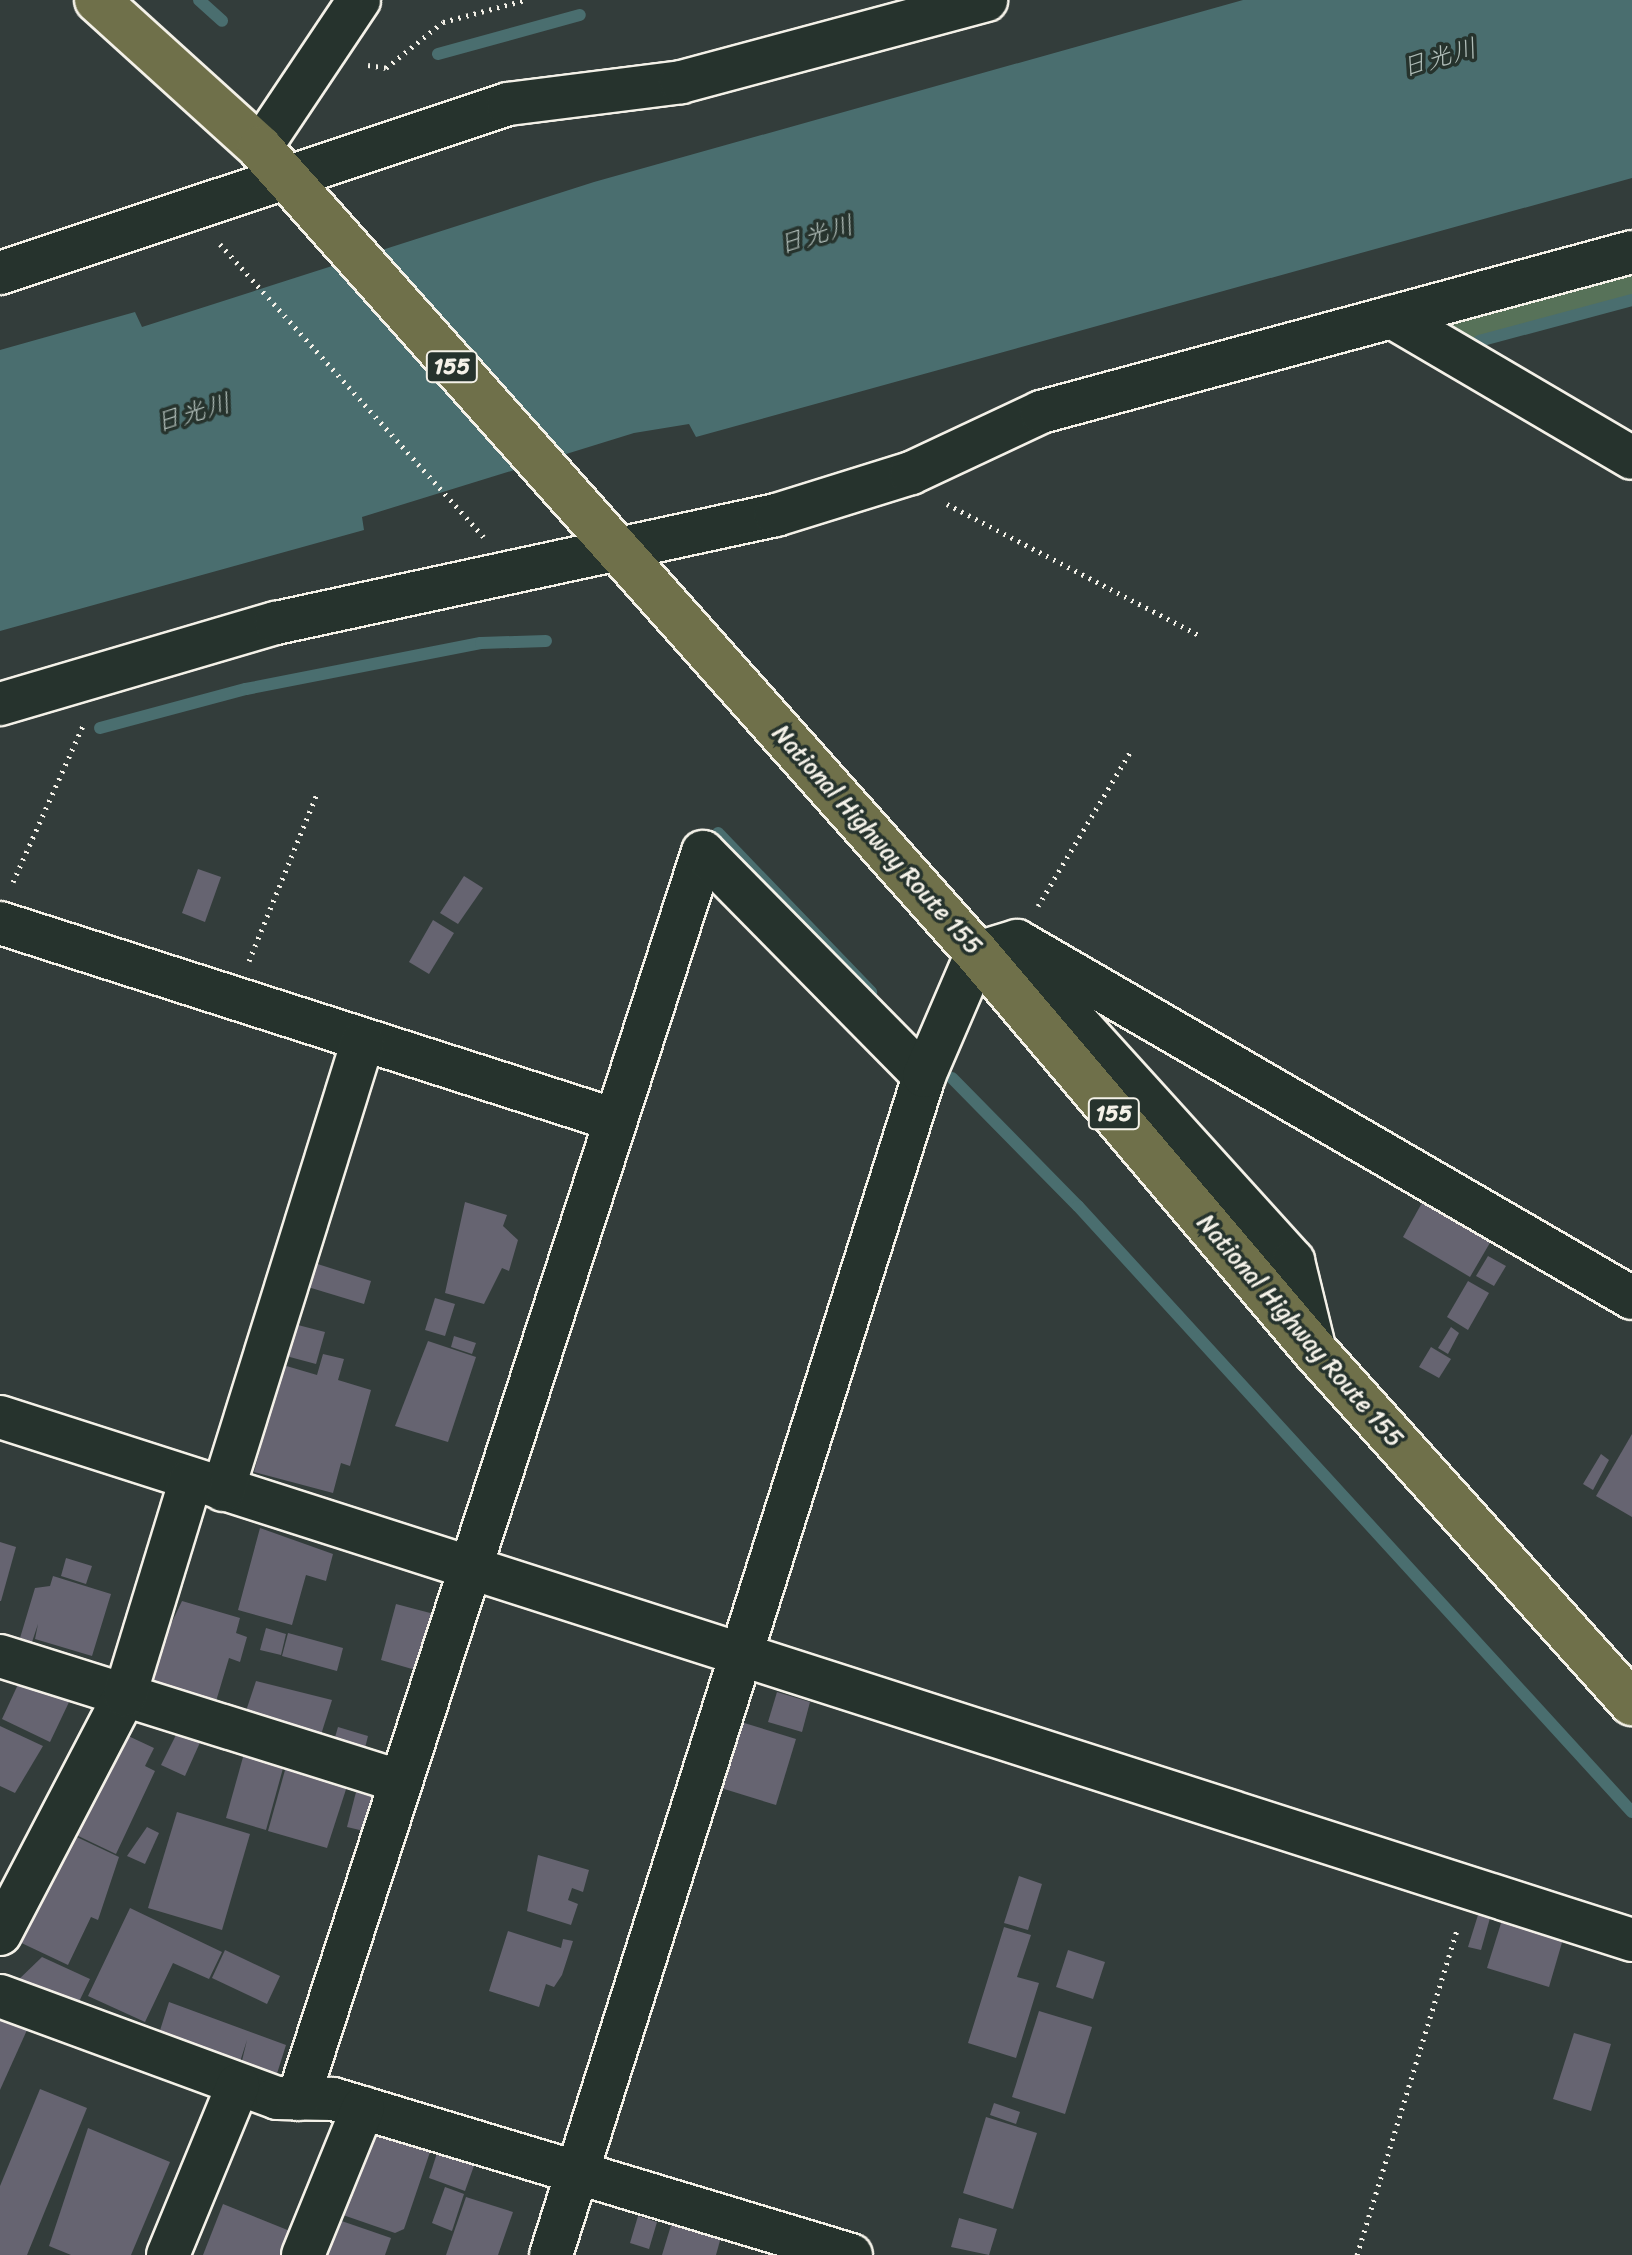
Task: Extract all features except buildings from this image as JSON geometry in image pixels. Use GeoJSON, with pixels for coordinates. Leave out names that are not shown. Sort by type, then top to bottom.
{"type":"FeatureCollection","features":[{"type":"Feature","properties":{"kind":"highway","name":"National Highway Route 155"},"geometry":{"type":"LineString","coordinates":[[97,0],[286,178],[607,539],[1000,946],[1315,1351],[1632,1703]]}},
{"type":"Feature","properties":{"kind":"street"},"geometry":{"type":"LineString","coordinates":[[286,178],[359,0]]}},
{"type":"Feature","properties":{"kind":"street"},"geometry":{"type":"LineString","coordinates":[[0,273],[508,104],[681,82],[986,0]]}},
{"type":"Feature","properties":{"kind":"street"},"geometry":{"type":"LineString","coordinates":[[0,704],[276,623],[607,539],[911,473],[1041,412],[1632,252]]}},
{"type":"Feature","properties":{"kind":"street"},"geometry":{"type":"LineString","coordinates":[[1392,317],[1632,458]]}},
{"type":"Feature","properties":{"kind":"street"},"geometry":{"type":"LineString","coordinates":[[298,2099],[398,1781],[703,852],[924,1076]]}},
{"type":"Feature","properties":{"kind":"street"},"geometry":{"type":"LineString","coordinates":[[3,911],[234,999],[615,1120]]}},
{"type":"Feature","properties":{"kind":"street"},"geometry":{"type":"LineString","coordinates":[[551,2255],[924,1076],[1000,946],[1632,1298]]}},
{"type":"Feature","properties":{"kind":"street"},"geometry":{"type":"LineString","coordinates":[[0,1934],[125,1695],[207,1484],[363,1041]]}},
{"type":"Feature","properties":{"kind":"street"},"geometry":{"type":"LineString","coordinates":[[0,1417],[1632,1940]]}},
{"type":"Feature","properties":{"kind":"street"},"geometry":{"type":"LineString","coordinates":[[0,1656],[398,1781]]}},
{"type":"Feature","properties":{"kind":"street"},"geometry":{"type":"LineString","coordinates":[[0,1996],[238,2085],[298,2099],[363,2108],[578,2170],[748,2239],[851,2255]]}},
{"type":"Feature","properties":{"kind":"street"},"geometry":{"type":"LineString","coordinates":[[168,2255],[238,2085]]}},
{"type":"Feature","properties":{"kind":"street"},"geometry":{"type":"LineString","coordinates":[[303,2255],[363,2108]]}},
{"type":"Feature","properties":{"kind":"path"},"geometry":{"type":"LineString","coordinates":[[386,68],[443,22],[525,0]]}},
{"type":"Feature","properties":{"kind":"path"},"geometry":{"type":"LineString","coordinates":[[210,233],[491,545]]}},
{"type":"Feature","properties":{"kind":"path"},"geometry":{"type":"LineString","coordinates":[[947,491],[936,499],[1201,636]]}},
{"type":"Feature","properties":{"kind":"path"},"geometry":{"type":"LineString","coordinates":[[3,911],[86,720],[77,683]]}},
{"type":"Feature","properties":{"kind":"path"},"geometry":{"type":"LineString","coordinates":[[1000,946],[1130,752]]}},
{"type":"Feature","properties":{"kind":"path"},"geometry":{"type":"LineString","coordinates":[[234,999],[318,791]]}},
{"type":"Feature","properties":{"kind":"path"},"geometry":{"type":"LineString","coordinates":[[1357,2255],[1470,1888]]}},
{"type":"Feature","properties":{"kind":"green space"},"geometry":{"type":"Polygon","coordinates":[[[1632,266],[1632,297],[1460,343],[1433,321],[1632,266]]]}},
{"type":"Feature","properties":{"kind":"water","name":"日光川"},"geometry":{"type":"Polygon","coordinates":[[[1243,0],[1632,0],[1632,178],[696,437],[689,424],[634,433],[362,517],[364,530],[0,631],[0,350],[135,312],[142,327],[594,182],[1243,0]]]}},
{"type":"Feature","properties":{"kind":"waterway"},"geometry":{"type":"LineString","coordinates":[[199,0],[222,21]]}},
{"type":"Feature","properties":{"kind":"waterway"},"geometry":{"type":"LineString","coordinates":[[438,54],[580,15]]}},
{"type":"Feature","properties":{"kind":"waterway"},"geometry":{"type":"LineString","coordinates":[[1479,341],[1632,300]]}},
{"type":"Feature","properties":{"kind":"waterway"},"geometry":{"type":"LineString","coordinates":[[100,728],[246,689],[481,643],[546,641]]}},
{"type":"Feature","properties":{"kind":"waterway"},"geometry":{"type":"LineString","coordinates":[[718,833],[871,992]]}},
{"type":"Feature","properties":{"kind":"waterway"},"geometry":{"type":"LineString","coordinates":[[952,1078],[1078,1206],[1632,1812]]}}]}
